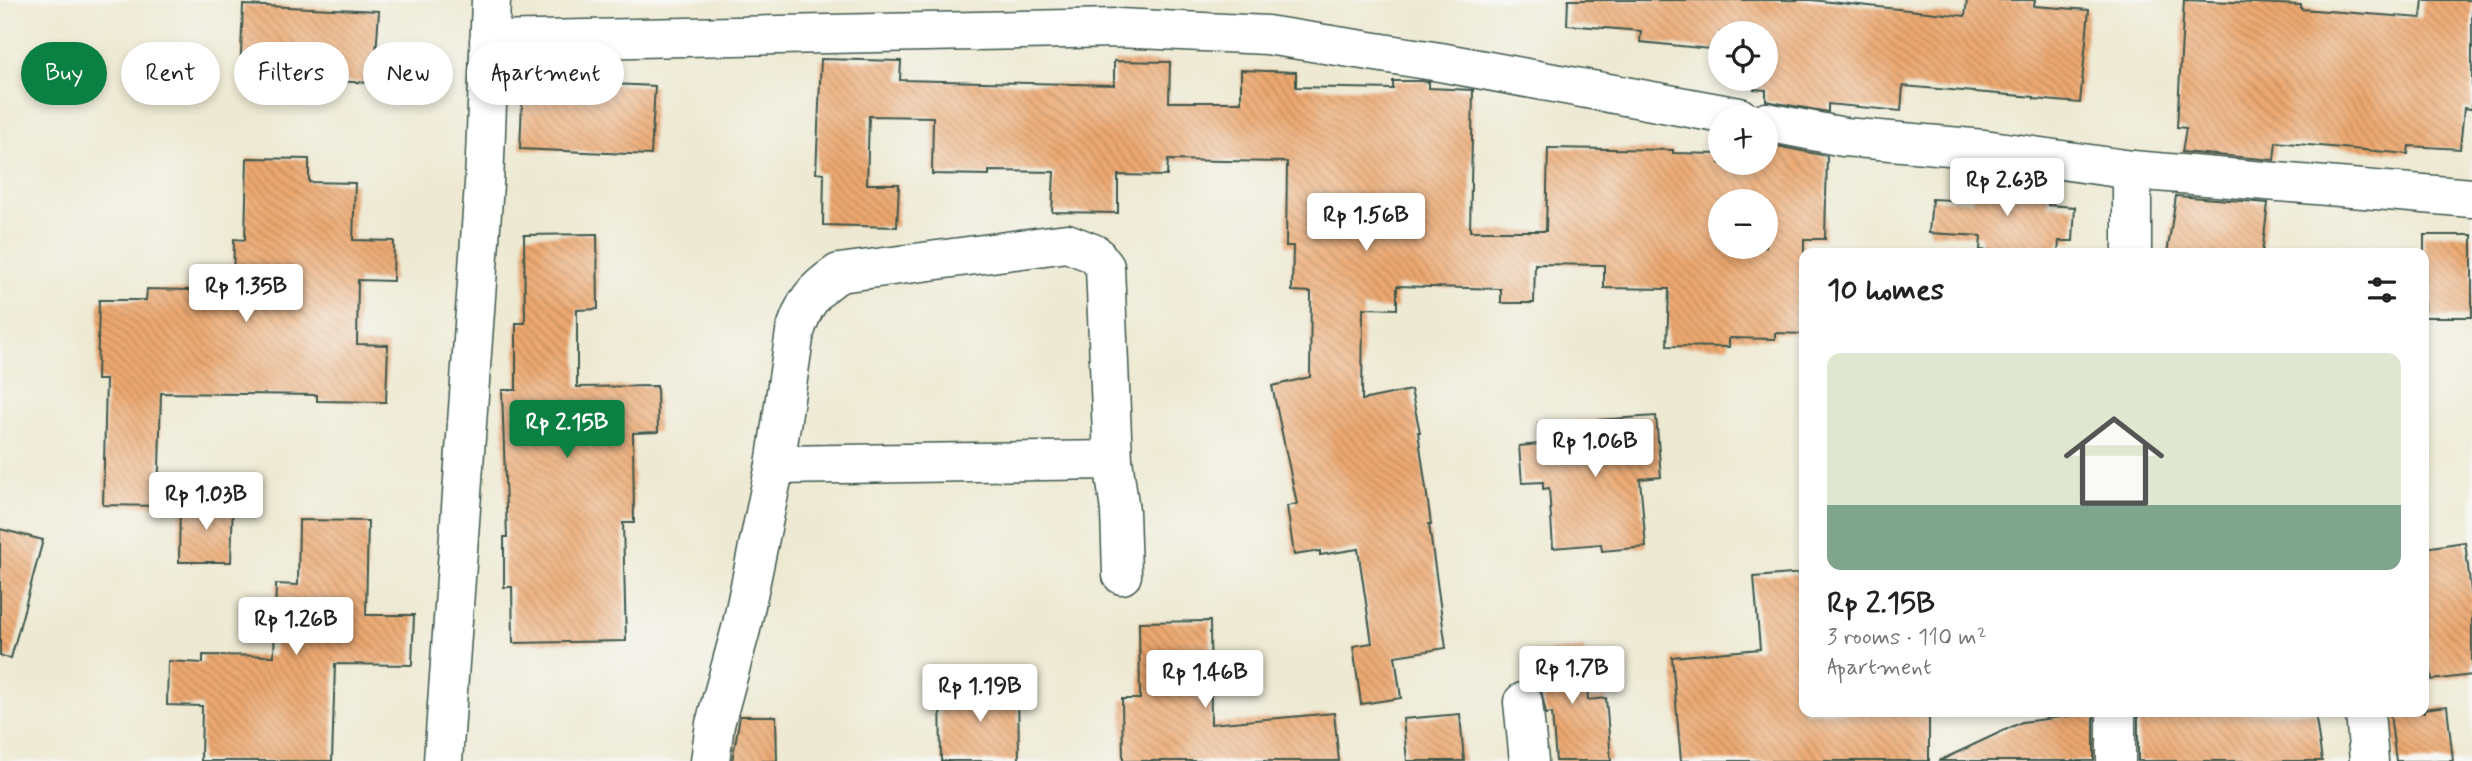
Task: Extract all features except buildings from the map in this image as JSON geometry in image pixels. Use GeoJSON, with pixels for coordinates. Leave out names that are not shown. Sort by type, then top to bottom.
{"type":"FeatureCollection","features":[{"type":"Feature","properties":{"kind":"street"},"geometry":{"type":"LineString","coordinates":[[443,761],[483,197],[491,0]]}},
{"type":"Feature","properties":{"kind":"street"},"geometry":{"type":"LineString","coordinates":[[489,41],[1069,29],[1267,35],[1440,62],[1708,111]]}},
{"type":"Feature","properties":{"kind":"street"},"geometry":{"type":"LineString","coordinates":[[1778,124],[1844,136],[1984,149],[2132,170],[2472,198]]}},
{"type":"Feature","properties":{"kind":"street"},"geometry":{"type":"LineString","coordinates":[[2132,170],[2132,248]]}},
{"type":"Feature","properties":{"kind":"street"},"geometry":{"type":"LineString","coordinates":[[710,761],[715,724],[741,629],[775,465],[795,332],[801,314],[816,289],[839,274],[1067,243],[1095,254],[1105,267],[1113,460],[1120,511],[1122,575]]}},
{"type":"Feature","properties":{"kind":"street"},"geometry":{"type":"LineString","coordinates":[[775,465],[1113,460]]}},
{"type":"Feature","properties":{"kind":"street"},"geometry":{"type":"LineString","coordinates":[[1523,702],[1529,761]]}},
{"type":"Feature","properties":{"kind":"street"},"geometry":{"type":"LineString","coordinates":[[2116,717],[2116,761]]}},
{"type":"Feature","properties":{"kind":"street"},"geometry":{"type":"LineString","coordinates":[[2365,717],[2368,761]]}}]}
